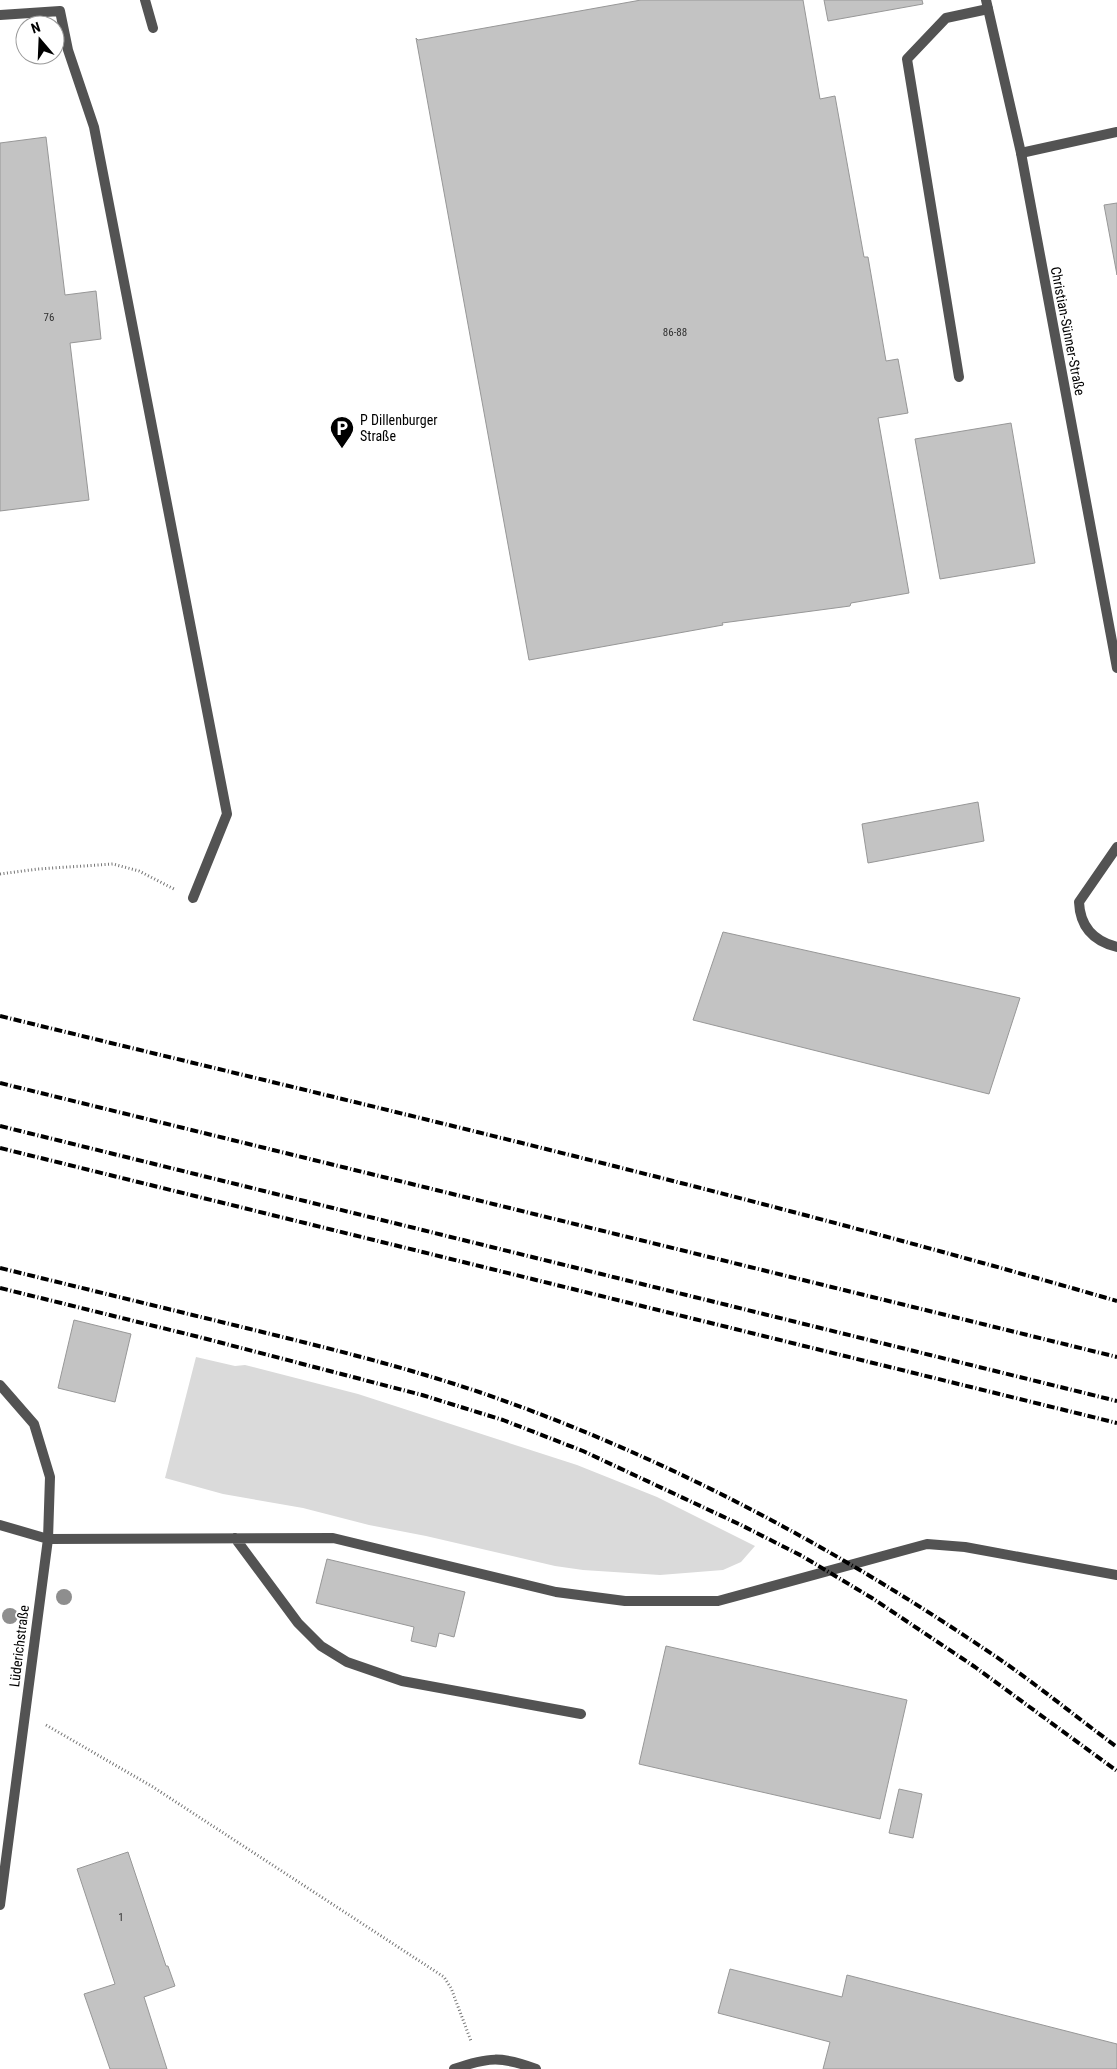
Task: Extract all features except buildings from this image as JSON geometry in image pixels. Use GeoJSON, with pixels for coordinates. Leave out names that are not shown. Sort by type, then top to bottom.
{"type":"FeatureCollection","features":[{"type":"Feature","properties":{"kind":"street"},"geometry":{"type":"LineString","coordinates":[[61,0],[60,11],[68,50],[94,127],[227,814],[193,898]]}},
{"type":"Feature","properties":{"kind":"street"},"geometry":{"type":"LineString","coordinates":[[145,0],[153,28]]}},
{"type":"Feature","properties":{"kind":"street"},"geometry":{"type":"LineString","coordinates":[[959,377],[907,59],[946,18],[987,5]]}},
{"type":"Feature","properties":{"kind":"street","name":"Christian-Sünner-Straße"},"geometry":{"type":"LineString","coordinates":[[987,5],[1020,153],[1117,668]]}},
{"type":"Feature","properties":{"kind":"street"},"geometry":{"type":"LineString","coordinates":[[0,15],[60,11]]}},
{"type":"Feature","properties":{"kind":"street"},"geometry":{"type":"LineString","coordinates":[[1020,153],[1117,132]]}},
{"type":"Feature","properties":{"kind":"street"},"geometry":{"type":"LineString","coordinates":[[1117,847],[1079,902],[1079,913],[1084,925],[1092,935],[1103,943],[1117,947]]}},
{"type":"Feature","properties":{"kind":"street","name":"Lüderichstraße"},"geometry":{"type":"LineString","coordinates":[[0,1385],[34,1424],[50,1477],[48,1539],[0,1905]]}},
{"type":"Feature","properties":{"kind":"street"},"geometry":{"type":"LineString","coordinates":[[0,1525],[48,1539],[334,1538],[556,1592],[625,1601],[718,1601],[927,1544],[965,1547],[1117,1575]]}},
{"type":"Feature","properties":{"kind":"street"},"geometry":{"type":"LineString","coordinates":[[235,1538],[298,1623],[321,1646],[347,1662],[402,1681],[581,1714]]}},
{"type":"Feature","properties":{"kind":"street"},"geometry":{"type":"LineString","coordinates":[[454,2069],[478,2061],[513,2060],[536,2069]]}},
{"type":"Feature","properties":{"kind":"path"},"geometry":{"type":"LineString","coordinates":[[0,874],[38,869],[113,864],[139,871],[193,898]]}},
{"type":"Feature","properties":{"kind":"path"},"geometry":{"type":"LineString","coordinates":[[24,1712],[153,1786],[444,1977],[451,1988],[478,2061]]}},
{"type":"Feature","properties":{"kind":"shaded area"},"geometry":{"type":"Polygon","coordinates":[[[196,1357],[235,1366],[245,1365],[358,1394],[577,1465],[657,1497],[755,1546],[741,1562],[723,1570],[660,1575],[583,1570],[555,1566],[426,1536],[369,1525],[303,1508],[223,1494],[165,1478],[196,1357]]]}},
{"type":"Feature","properties":{"kind":"railway"},"geometry":{"type":"LineString","coordinates":[[0,1016],[700,1188],[839,1224],[1117,1301]]}},
{"type":"Feature","properties":{"kind":"railway"},"geometry":{"type":"LineString","coordinates":[[0,1083],[1117,1357]]}},
{"type":"Feature","properties":{"kind":"railway"},"geometry":{"type":"LineString","coordinates":[[0,1126],[1117,1401]]}},
{"type":"Feature","properties":{"kind":"railway"},"geometry":{"type":"LineString","coordinates":[[0,1148],[1117,1423]]}},
{"type":"Feature","properties":{"kind":"railway"},"geometry":{"type":"LineString","coordinates":[[0,1268],[381,1362],[480,1392],[575,1428],[636,1454],[756,1512],[814,1543],[871,1577],[1000,1660],[1117,1747]]}},
{"type":"Feature","properties":{"kind":"railway"},"geometry":{"type":"LineString","coordinates":[[0,1288],[422,1395],[503,1420],[583,1451],[741,1525],[802,1556],[872,1598],[975,1667],[1117,1771]]}},
{"type":"Feature","properties":{"kind":"place","name":"P Dillenburger Straße"},"geometry":{"type":"Point","coordinates":[342,449]}}]}
